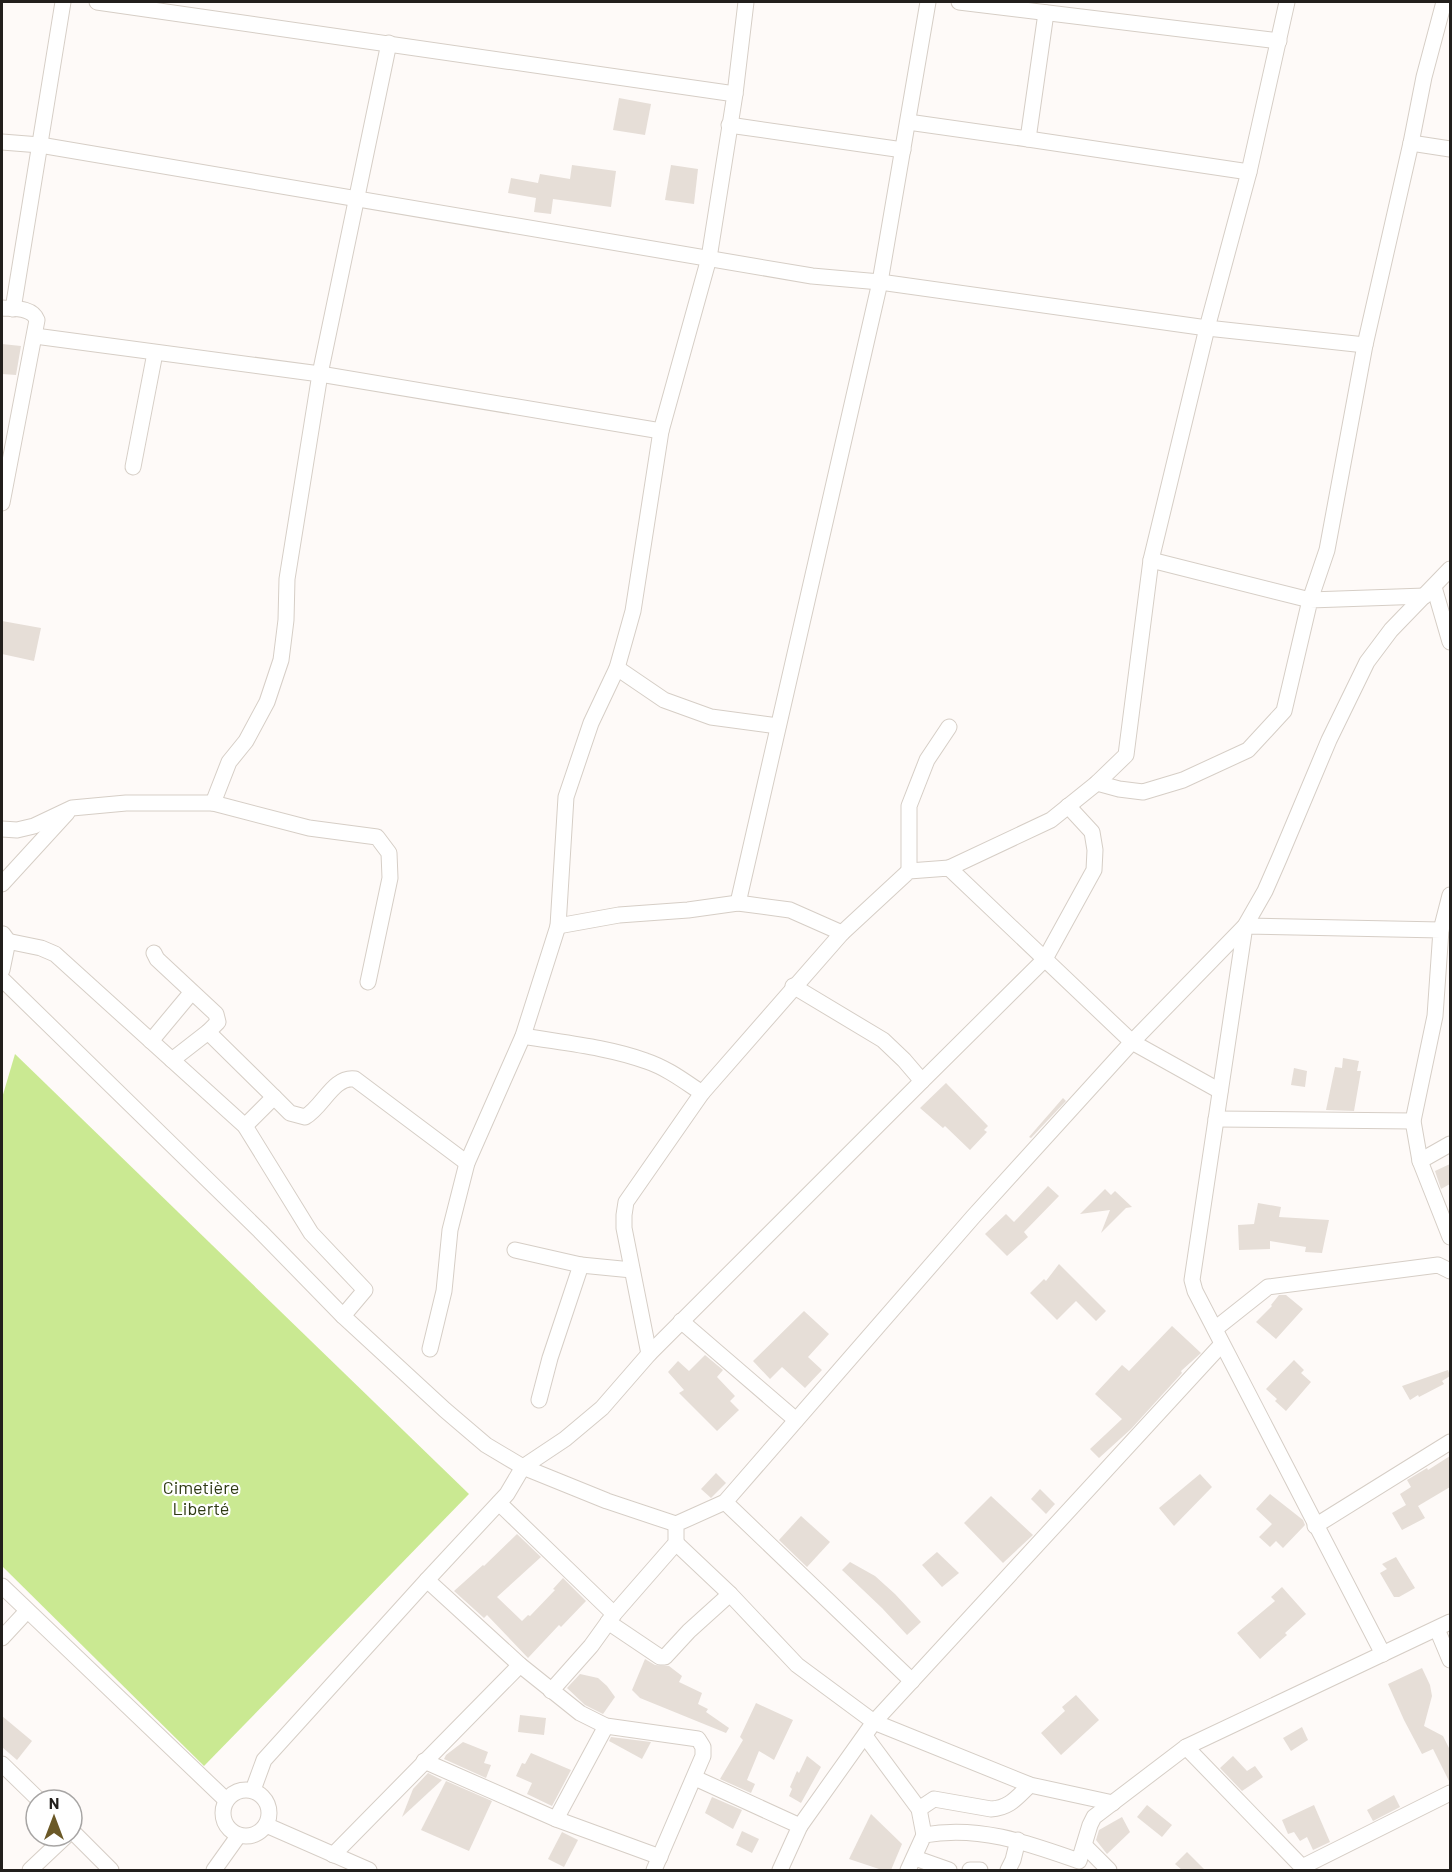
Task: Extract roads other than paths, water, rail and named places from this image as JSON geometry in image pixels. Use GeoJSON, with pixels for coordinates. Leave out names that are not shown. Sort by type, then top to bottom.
{"type":"FeatureCollection","features":[{"type":"Feature","properties":{"kind":"street"},"geometry":{"type":"LineString","coordinates":[[2,503],[37,320],[30,311],[7,308],[40,145],[63,2]]}},
{"type":"Feature","properties":{"kind":"street"},"geometry":{"type":"LineString","coordinates":[[98,2],[735,94]]}},
{"type":"Feature","properties":{"kind":"street"},"geometry":{"type":"LineString","coordinates":[[430,1349],[444,1292],[450,1230],[467,1163],[523,1036],[558,926],[566,797],[591,723],[617,668],[633,610],[661,430],[709,258],[735,94],[746,2]]}},
{"type":"Feature","properties":{"kind":"street"},"geometry":{"type":"LineString","coordinates":[[738,903],[880,282],[928,2]]}},
{"type":"Feature","properties":{"kind":"street"},"geometry":{"type":"LineString","coordinates":[[959,2],[1280,41]]}},
{"type":"Feature","properties":{"kind":"street"},"geometry":{"type":"LineString","coordinates":[[649,1354],[624,1228],[626,1202],[702,1093],[793,986],[842,933],[909,871],[948,868],[1051,820],[1097,783],[1126,755],[1151,560],[1207,328],[1249,172],[1287,2]]}},
{"type":"Feature","properties":{"kind":"street"},"geometry":{"type":"LineString","coordinates":[[1097,783],[1143,792],[1183,780],[1248,750],[1284,711],[1310,600],[1327,550],[1365,345],[1424,77],[1444,2]]}},
{"type":"Feature","properties":{"kind":"street"},"geometry":{"type":"LineString","coordinates":[[1028,140],[1046,13]]}},
{"type":"Feature","properties":{"kind":"street"},"geometry":{"type":"LineString","coordinates":[[213,803],[229,762],[246,741],[267,702],[281,660],[286,620],[287,579],[320,374],[389,43]]}},
{"type":"Feature","properties":{"kind":"street"},"geometry":{"type":"LineString","coordinates":[[908,122],[1249,172]]}},
{"type":"Feature","properties":{"kind":"street"},"geometry":{"type":"LineString","coordinates":[[729,125],[903,150]]}},
{"type":"Feature","properties":{"kind":"street"},"geometry":{"type":"LineString","coordinates":[[2,141],[40,145],[812,276],[880,282],[1207,328],[1365,345]]}},
{"type":"Feature","properties":{"kind":"street"},"geometry":{"type":"LineString","coordinates":[[1411,143],[1450,149]]}},
{"type":"Feature","properties":{"kind":"street"},"geometry":{"type":"LineString","coordinates":[[35,336],[320,374],[661,430]]}},
{"type":"Feature","properties":{"kind":"street"},"geometry":{"type":"LineString","coordinates":[[133,467],[155,353]]}},
{"type":"Feature","properties":{"kind":"street"},"geometry":{"type":"LineString","coordinates":[[1151,560],[1310,600],[1429,591]]}},
{"type":"Feature","properties":{"kind":"street"},"geometry":{"type":"LineString","coordinates":[[2,979],[260,1231],[343,1316],[486,1445],[523,1467],[607,1501],[676,1524],[725,1502],[954,1239],[1132,1042],[1245,926],[1280,859],[1329,740],[1367,662],[1391,630],[1450,569]]}},
{"type":"Feature","properties":{"kind":"street"},"geometry":{"type":"LineString","coordinates":[[1429,591],[1450,642]]}},
{"type":"Feature","properties":{"kind":"street"},"geometry":{"type":"LineString","coordinates":[[617,668],[664,700],[711,717],[778,726]]}},
{"type":"Feature","properties":{"kind":"street"},"geometry":{"type":"LineString","coordinates":[[909,871],[909,807],[927,760],[948,727]]}},
{"type":"Feature","properties":{"kind":"street"},"geometry":{"type":"LineString","coordinates":[[2,829],[17,830],[34,826],[72,808],[126,803],[213,803],[309,828],[376,837],[389,853],[390,878],[368,982]]}},
{"type":"Feature","properties":{"kind":"street"},"geometry":{"type":"LineString","coordinates":[[253,1790],[264,1761],[507,1494],[523,1467],[565,1438],[602,1408],[649,1354],[1045,959],[1094,870],[1095,850],[1092,832],[1068,806]]}},
{"type":"Feature","properties":{"kind":"street"},"geometry":{"type":"LineString","coordinates":[[2,884],[72,808]]}},
{"type":"Feature","properties":{"kind":"street"},"geometry":{"type":"LineString","coordinates":[[948,868],[1132,1042],[1220,1091]]}},
{"type":"Feature","properties":{"kind":"street"},"geometry":{"type":"LineString","coordinates":[[1450,895],[1441,930],[1435,1016],[1413,1121],[1420,1161],[1450,1237]]}},
{"type":"Feature","properties":{"kind":"street"},"geometry":{"type":"LineString","coordinates":[[558,926],[619,915],[688,910],[738,903],[790,910],[842,933]]}},
{"type":"Feature","properties":{"kind":"street"},"geometry":{"type":"LineString","coordinates":[[1245,926],[1441,930]]}},
{"type":"Feature","properties":{"kind":"street"},"geometry":{"type":"LineString","coordinates":[[1245,926],[1192,1271],[1195,1291],[1383,1654]]}},
{"type":"Feature","properties":{"kind":"street"},"geometry":{"type":"LineString","coordinates":[[2,970],[4,938],[55,954],[245,1126],[311,1233],[365,1290],[343,1316]]}},
{"type":"Feature","properties":{"kind":"street"},"geometry":{"type":"LineString","coordinates":[[154,953],[191,993],[218,1017],[218,1022],[208,1032],[172,1060]]}},
{"type":"Feature","properties":{"kind":"street"},"geometry":{"type":"LineString","coordinates":[[793,986],[883,1040],[922,1081]]}},
{"type":"Feature","properties":{"kind":"street"},"geometry":{"type":"LineString","coordinates":[[152,1041],[191,993]]}},
{"type":"Feature","properties":{"kind":"street"},"geometry":{"type":"LineString","coordinates":[[1435,1016],[1450,1004]]}},
{"type":"Feature","properties":{"kind":"street"},"geometry":{"type":"LineString","coordinates":[[208,1032],[290,1113],[305,1117],[313,1113],[339,1082],[346,1078],[355,1079],[467,1163]]}},
{"type":"Feature","properties":{"kind":"street"},"geometry":{"type":"LineString","coordinates":[[523,1036],[615,1052],[647,1061],[672,1073],[702,1093]]}},
{"type":"Feature","properties":{"kind":"street"},"geometry":{"type":"LineString","coordinates":[[245,1126],[274,1097]]}},
{"type":"Feature","properties":{"kind":"street"},"geometry":{"type":"LineString","coordinates":[[1215,1119],[1413,1121]]}},
{"type":"Feature","properties":{"kind":"street"},"geometry":{"type":"LineString","coordinates":[[1420,1161],[1450,1144]]}},
{"type":"Feature","properties":{"kind":"street"},"geometry":{"type":"LineString","coordinates":[[514,1250],[581,1264],[632,1270]]}},
{"type":"Feature","properties":{"kind":"street"},"geometry":{"type":"LineString","coordinates":[[539,1400],[581,1264]]}},
{"type":"Feature","properties":{"kind":"street"},"geometry":{"type":"LineString","coordinates":[[1215,1329],[1268,1287],[1438,1265],[1450,1271]]}},
{"type":"Feature","properties":{"kind":"street"},"geometry":{"type":"LineString","coordinates":[[681,1322],[796,1420]]}},
{"type":"Feature","properties":{"kind":"street"},"geometry":{"type":"LineString","coordinates":[[780,1870],[800,1826],[874,1722],[1222,1344]]}},
{"type":"Feature","properties":{"kind":"street"},"geometry":{"type":"LineString","coordinates":[[1315,1526],[1450,1443]]}},
{"type":"Feature","properties":{"kind":"street"},"geometry":{"type":"LineString","coordinates":[[725,1502],[912,1681]]}},
{"type":"Feature","properties":{"kind":"street"},"geometry":{"type":"LineString","coordinates":[[499,1503],[611,1618],[660,1657],[665,1657],[688,1631],[730,1594]]}},
{"type":"Feature","properties":{"kind":"street"},"geometry":{"type":"LineString","coordinates":[[550,1691],[591,1646],[611,1618],[676,1543],[676,1524]]}},
{"type":"Feature","properties":{"kind":"street"},"geometry":{"type":"LineString","coordinates":[[676,1543],[730,1594],[797,1665],[874,1722],[1030,1785],[1113,1803]]}},
{"type":"Feature","properties":{"kind":"street"},"geometry":{"type":"LineString","coordinates":[[424,1761],[657,1864],[704,1756],[703,1747],[698,1739],[606,1726],[580,1713],[520,1665],[427,1580]]}},
{"type":"Feature","properties":{"kind":"street"},"geometry":{"type":"LineString","coordinates":[[2,1586],[226,1800]]}},
{"type":"Feature","properties":{"kind":"street"},"geometry":{"type":"LineString","coordinates":[[2,1638],[27,1611]]}},
{"type":"Feature","properties":{"kind":"street"},"geometry":{"type":"LineString","coordinates":[[924,1835],[943,1831],[967,1831],[1018,1840],[1079,1861],[1094,1817],[1186,1747],[1444,1625],[1450,1660]]}},
{"type":"Feature","properties":{"kind":"street"},"geometry":{"type":"LineString","coordinates":[[333,1855],[520,1665]]}},
{"type":"Feature","properties":{"kind":"street"},"geometry":{"type":"LineString","coordinates":[[556,1819],[606,1726]]}},
{"type":"Feature","properties":{"kind":"street"},"geometry":{"type":"LineString","coordinates":[[865,1737],[919,1809],[924,1835],[912,1864],[950,1870]]}},
{"type":"Feature","properties":{"kind":"street"},"geometry":{"type":"LineString","coordinates":[[1186,1747],[1304,1869],[1450,1794]]}},
{"type":"Feature","properties":{"kind":"street"},"geometry":{"type":"LineString","coordinates":[[2,1764],[27,1788]]}},
{"type":"Feature","properties":{"kind":"street"},"geometry":{"type":"LineString","coordinates":[[695,1778],[800,1826]]}},
{"type":"Feature","properties":{"kind":"street"},"geometry":{"type":"LineString","coordinates":[[919,1809],[934,1799],[991,1809],[1001,1808],[1009,1805],[1030,1785]]}},
{"type":"Feature","properties":{"kind":"street"},"geometry":{"type":"LineString","coordinates":[[240,1790],[253,1790],[267,1801],[270,1813],[262,1830],[251,1835],[239,1835],[225,1824],[222,1812],[230,1796],[240,1790]]}},
{"type":"Feature","properties":{"kind":"street"},"geometry":{"type":"LineString","coordinates":[[266,1825],[362,1869]]}},
{"type":"Feature","properties":{"kind":"street"},"geometry":{"type":"LineString","coordinates":[[214,1870],[239,1835]]}},
{"type":"Feature","properties":{"kind":"street"},"geometry":{"type":"LineString","coordinates":[[1008,1870],[1018,1840]]}},
{"type":"Feature","properties":{"kind":"street"},"geometry":{"type":"LineString","coordinates":[[84,1843],[111,1870]]}},
{"type":"Feature","properties":{"kind":"street"},"geometry":{"type":"LineString","coordinates":[[1084,1846],[1109,1870]]}},
{"type":"Feature","properties":{"kind":"street"},"geometry":{"type":"LineString","coordinates":[[30,1870],[53,1848]]}},
{"type":"Feature","properties":{"kind":"street"},"geometry":{"type":"LineString","coordinates":[[970,1870],[980,1870]]}},
{"type":"Feature","properties":{"kind":"park label","name":"Cimetière Liberté"},"geometry":{"type":"Point","coordinates":[201,1497]}}]}
